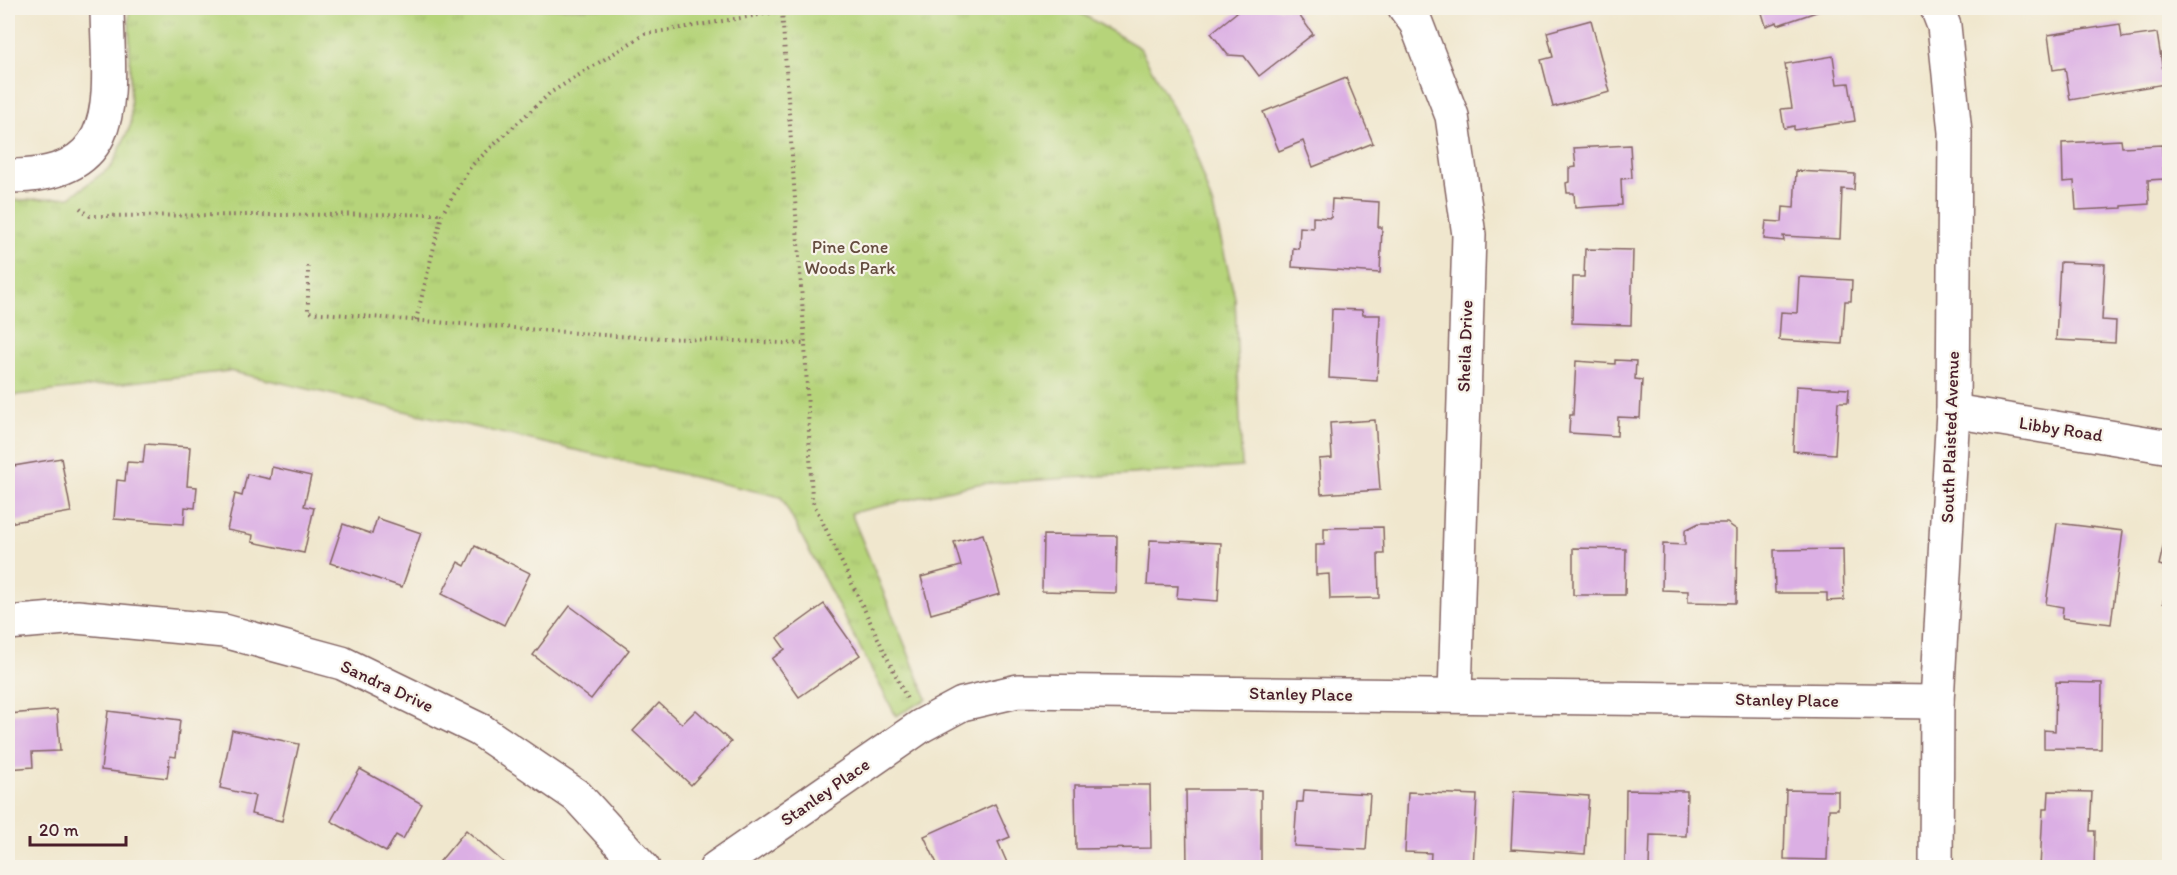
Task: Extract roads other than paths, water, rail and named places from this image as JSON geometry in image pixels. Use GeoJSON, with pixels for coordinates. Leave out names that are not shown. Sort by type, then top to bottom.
{"type":"FeatureCollection","features":[{"type":"Feature","properties":{"kind":"street"},"geometry":{"type":"LineString","coordinates":[[8,176],[28,176],[62,169],[87,154],[102,132],[108,100],[107,8]]}},
{"type":"Feature","properties":{"kind":"street","name":"Sheila Drive"},"geometry":{"type":"LineString","coordinates":[[1405,8],[1416,23],[1452,116],[1469,235],[1455,695]]}},
{"type":"Feature","properties":{"kind":"street","name":"South Plaisted Avenue"},"geometry":{"type":"LineString","coordinates":[[1936,867],[1937,702],[1953,411],[1955,132],[1944,26],[1937,8]]}},
{"type":"Feature","properties":{"kind":"street","name":"Libby Road"},"geometry":{"type":"LineString","coordinates":[[1953,411],[2169,447]]}},
{"type":"Feature","properties":{"kind":"street","name":"Sandra Drive"},"geometry":{"type":"LineString","coordinates":[[8,623],[77,617],[224,632],[342,663],[480,730],[577,796],[643,867]]}},
{"type":"Feature","properties":{"kind":"street","name":"Stanley Place"},"geometry":{"type":"LineString","coordinates":[[716,867],[921,726],[962,704],[1018,691],[1937,702]]}},
{"type":"Feature","properties":{"kind":"park label","name":"Pine Cone Woods Park"},"geometry":{"type":"Point","coordinates":[850,257]}}]}
